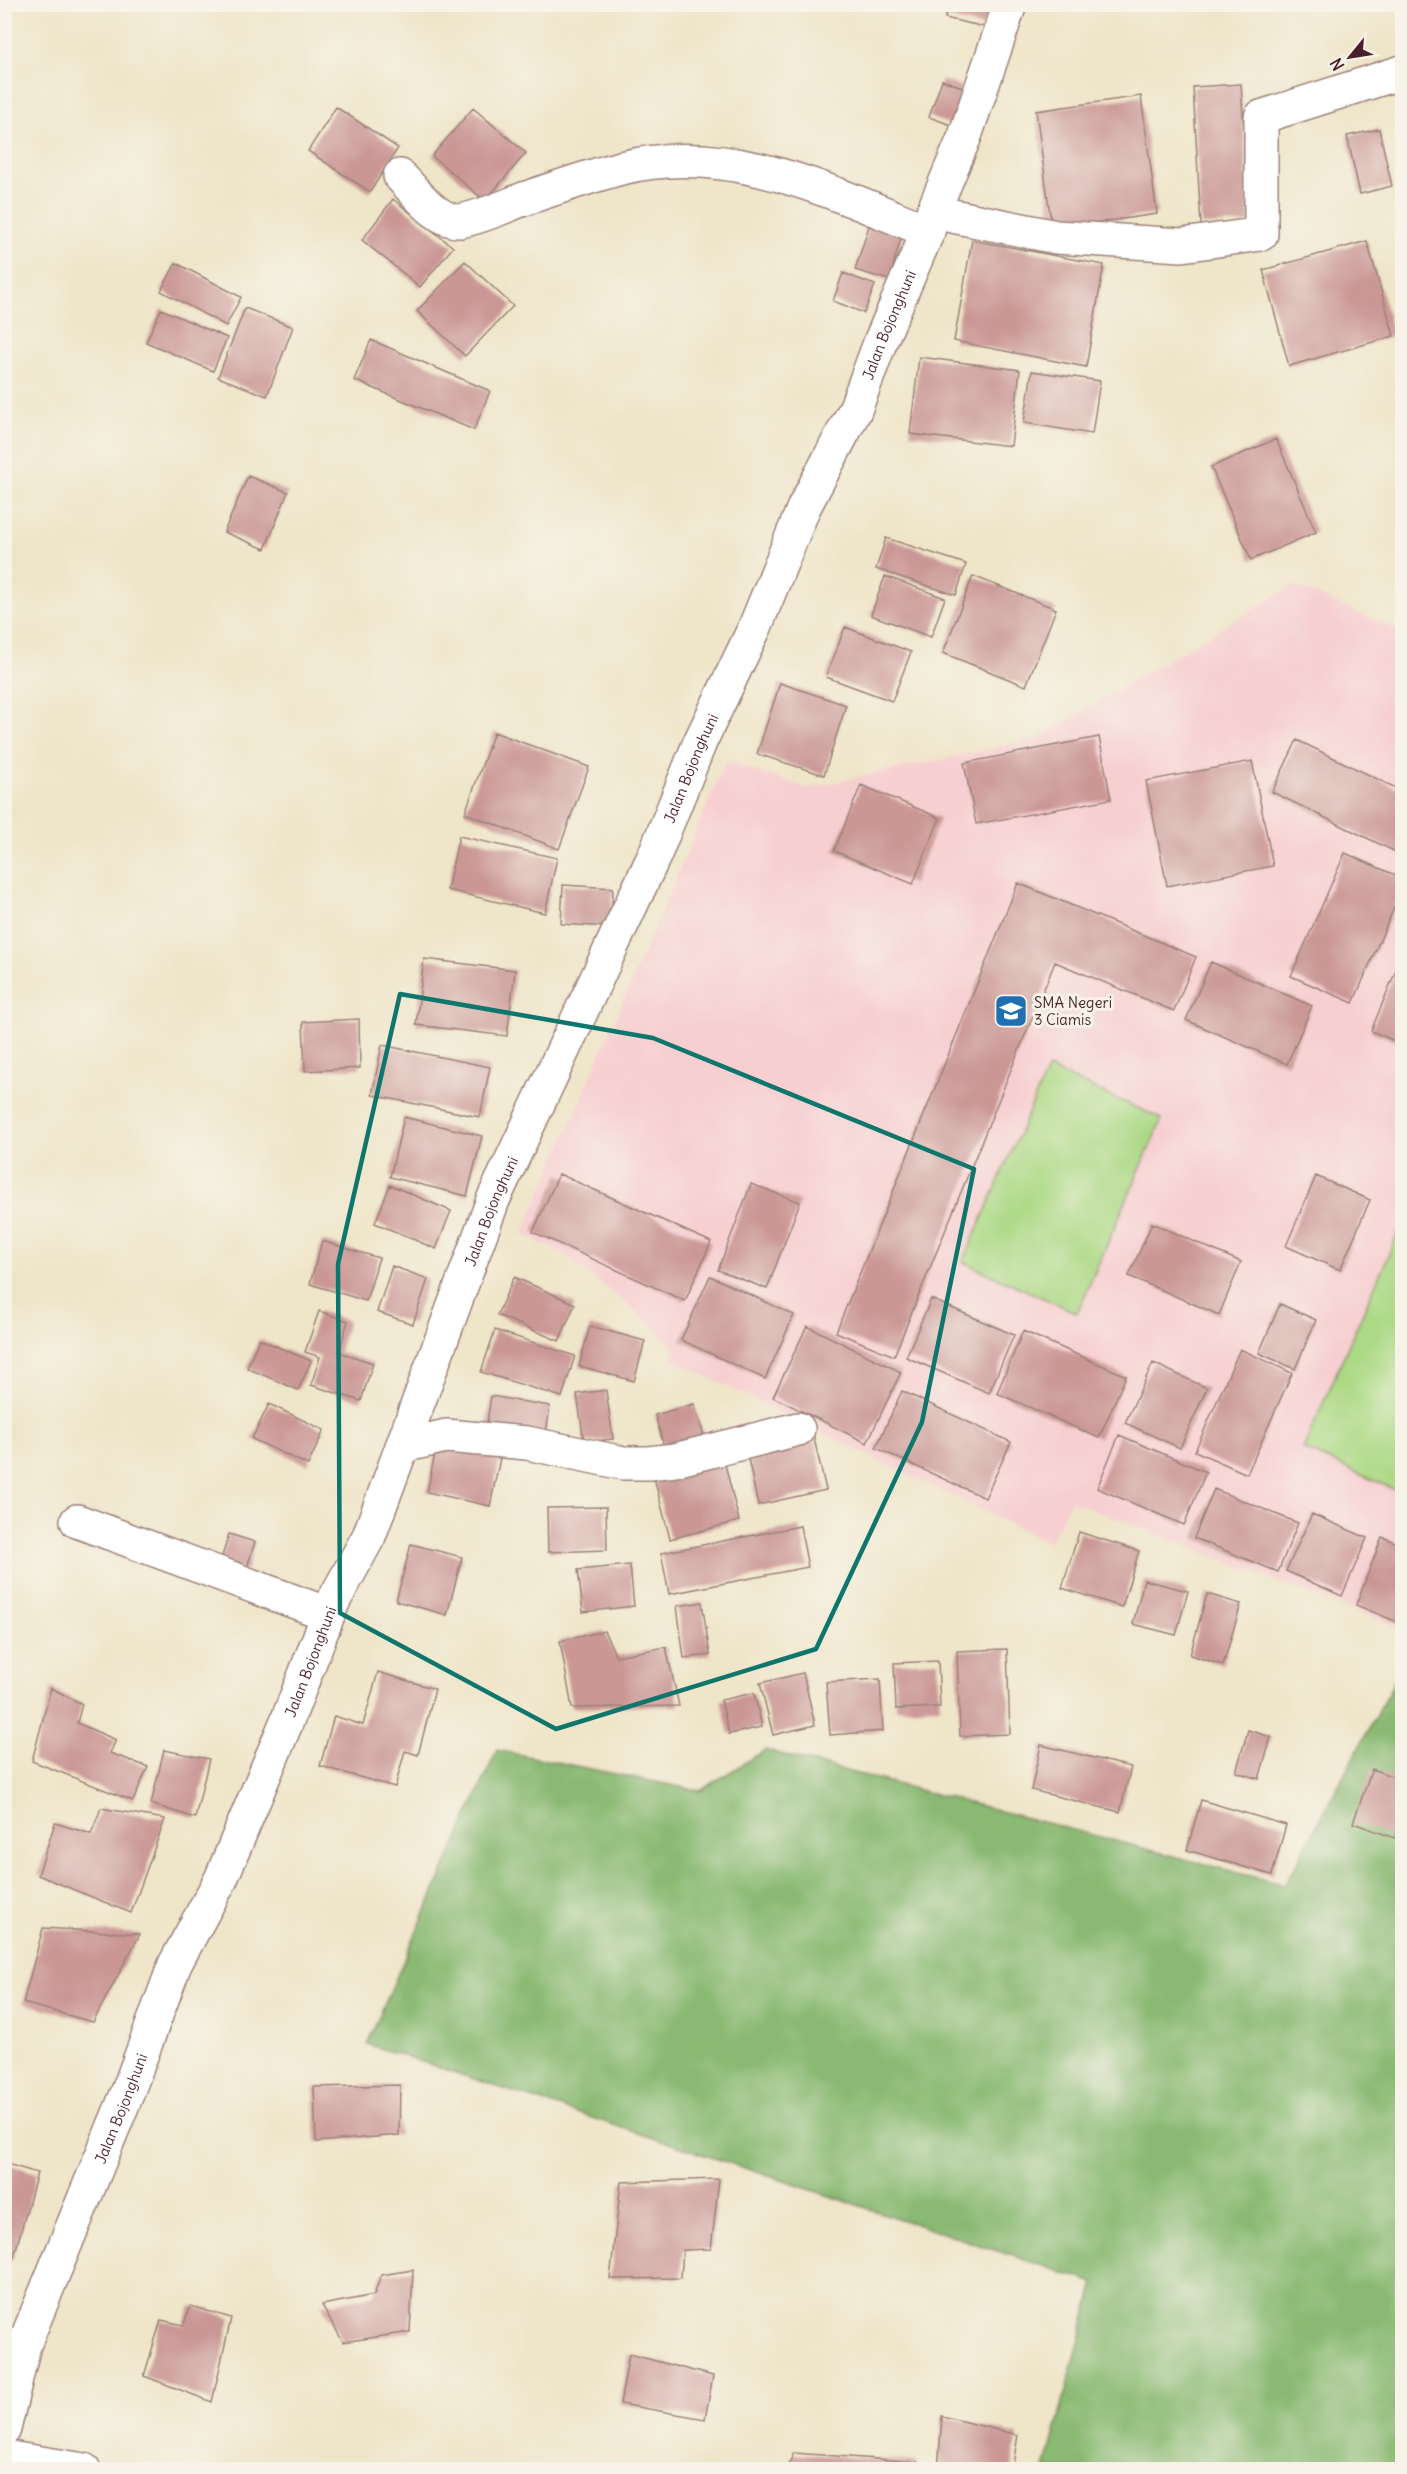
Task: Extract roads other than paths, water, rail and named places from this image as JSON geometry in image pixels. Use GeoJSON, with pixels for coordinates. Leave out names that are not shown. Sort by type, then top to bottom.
{"type":"FeatureCollection","features":[{"type":"Feature","properties":{"kind":"street","name":"Jalan Bojonghuni"},"geometry":{"type":"LineString","coordinates":[[4,2429],[24,2345],[122,2105],[175,1964],[221,1879],[289,1716],[328,1614],[369,1536],[493,1200],[655,854],[700,742],[755,627],[804,507],[855,410],[881,340],[965,136],[1010,4]]}},
{"type":"Feature","properties":{"kind":"street"},"geometry":{"type":"LineString","coordinates":[[400,176],[442,217],[452,222],[622,168],[698,160],[786,175],[931,222],[1056,237],[1182,245],[1261,234],[1261,117],[1402,72]]}},
{"type":"Feature","properties":{"kind":"street"},"geometry":{"type":"LineString","coordinates":[[403,1446],[446,1436],[527,1443],[623,1463],[649,1462],[675,1460],[798,1429]]}},
{"type":"Feature","properties":{"kind":"street"},"geometry":{"type":"LineString","coordinates":[[77,1521],[328,1614]]}},
{"type":"Feature","properties":{"kind":"street"},"geometry":{"type":"LineString","coordinates":[[4,2457],[84,2469]]}},
{"type":"Feature","properties":{"kind":"place","name":"SMA Negeri 3 Ciamis"},"geometry":{"type":"Point","coordinates":[1011,1011]}}]}
